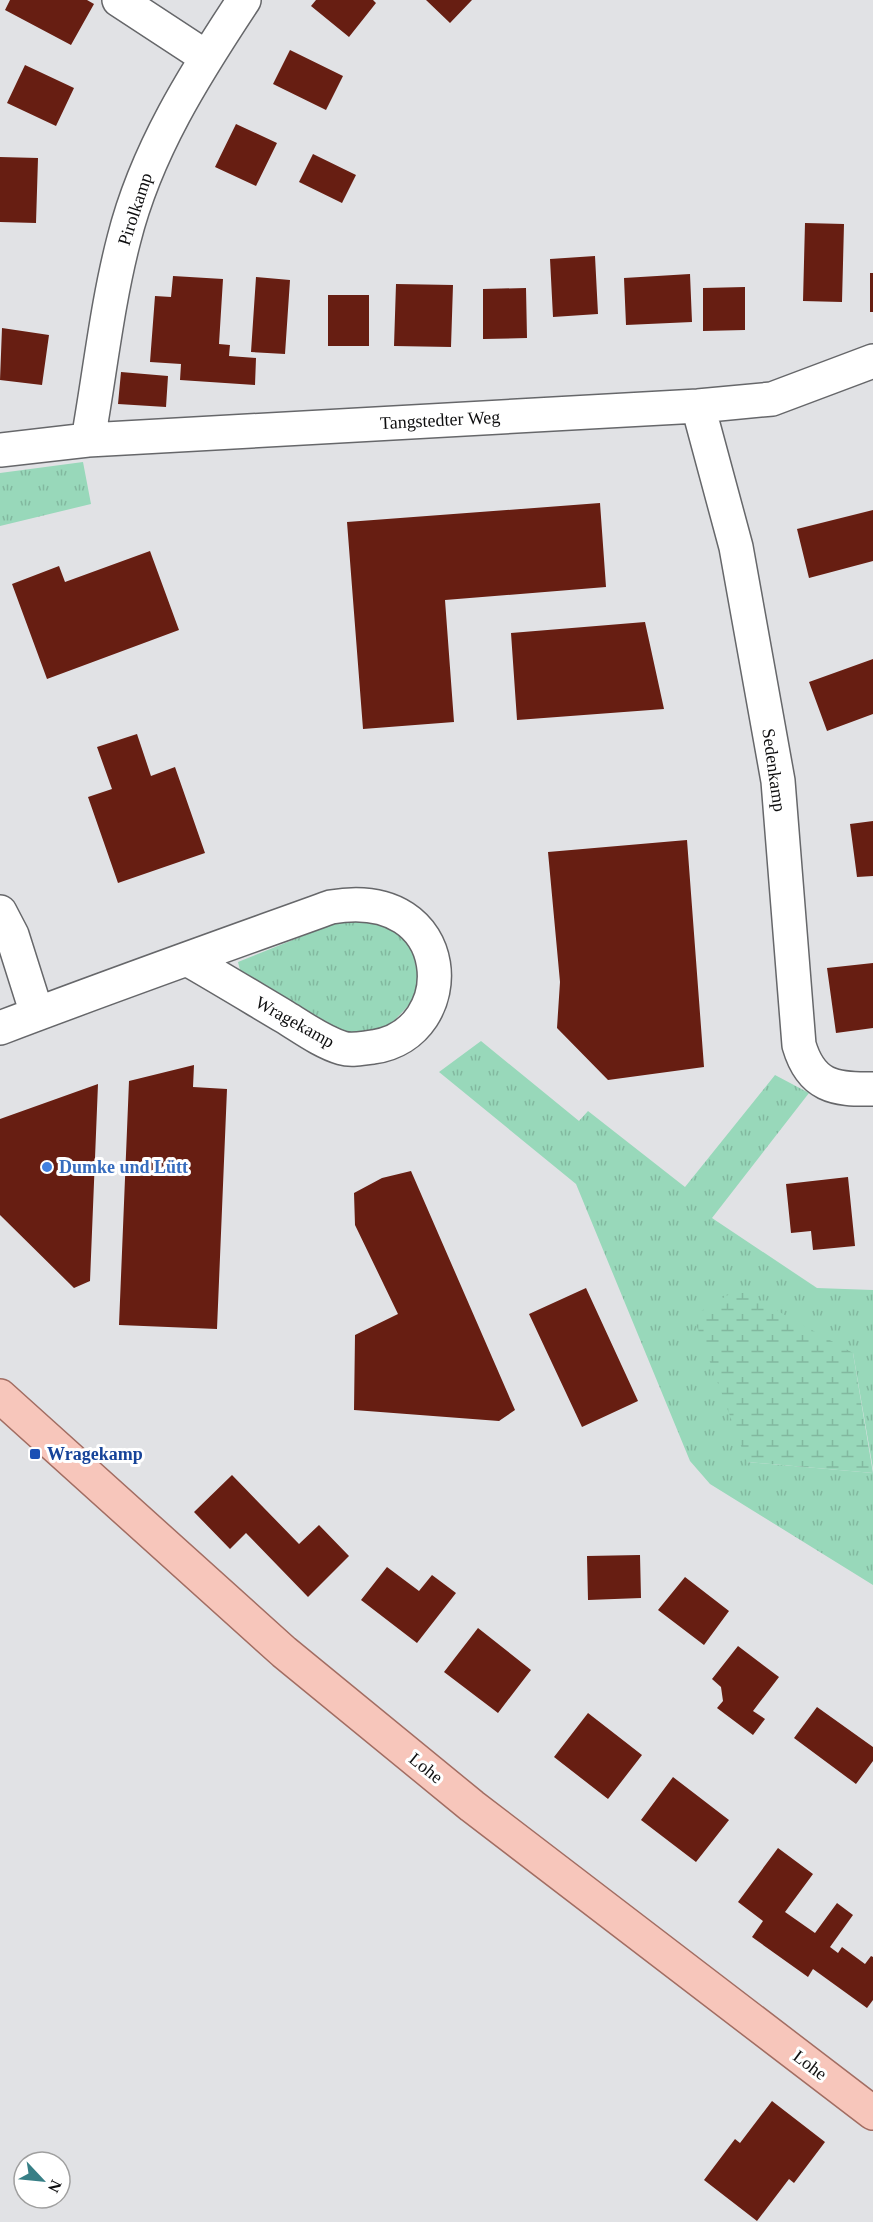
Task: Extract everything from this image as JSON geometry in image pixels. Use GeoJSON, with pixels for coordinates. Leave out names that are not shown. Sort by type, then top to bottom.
{"type":"FeatureCollection","features":[{"type":"Feature","properties":{"kind":"main road","name":"Lohe"},"geometry":{"type":"LineString","coordinates":[[0,1396],[302,1667],[472,1806],[873,2114]]}},
{"type":"Feature","properties":{"kind":"street"},"geometry":{"type":"LineString","coordinates":[[119,0],[206,57]]}},
{"type":"Feature","properties":{"kind":"street","name":"Pirolkamp"},"geometry":{"type":"LineString","coordinates":[[88,440],[124,238],[150,164],[180,102],[206,57],[244,0]]}},
{"type":"Feature","properties":{"kind":"street","name":"Tangstedter Weg"},"geometry":{"type":"LineString","coordinates":[[0,450],[88,440],[698,406],[772,399],[873,361]]}},
{"type":"Feature","properties":{"kind":"street","name":"Sedenkamp"},"geometry":{"type":"LineString","coordinates":[[698,406],[736,547],[778,781],[799,1045],[809,1070],[828,1084],[847,1090],[873,1089]]}},
{"type":"Feature","properties":{"kind":"street","name":"Wragekamp"},"geometry":{"type":"LineString","coordinates":[[0,1028],[187,959],[331,907],[359,903],[386,909],[409,921],[426,938],[435,969],[429,1000],[414,1025],[390,1042],[357,1049],[344,1048],[313,1033],[187,959]]}},
{"type":"Feature","properties":{"kind":"street"},"geometry":{"type":"LineString","coordinates":[[0,912],[12,935],[38,1014]]}},
{"type":"Feature","properties":{"kind":"green space"},"geometry":{"type":"Polygon","coordinates":[[[83,462],[91,504],[0,526],[0,473],[83,462]]]}},
{"type":"Feature","properties":{"kind":"green space"},"geometry":{"type":"Polygon","coordinates":[[[350,917],[391,927],[411,944],[419,981],[410,1004],[386,1029],[350,1036],[240,970],[238,962],[350,917]]]}},
{"type":"Feature","properties":{"kind":"green space"},"geometry":{"type":"Polygon","coordinates":[[[481,1041],[579,1121],[588,1111],[685,1187],[775,1075],[809,1093],[712,1218],[817,1288],[873,1290],[873,1469],[853,1353],[747,1462],[873,1473],[873,1585],[710,1484],[690,1461],[576,1184],[439,1072],[481,1041]]]}},
{"type":"Feature","properties":{"kind":"green space"},"geometry":{"type":"Polygon","coordinates":[[[738,1289],[853,1353],[873,1473],[747,1462],[693,1316],[738,1289]]]}},
{"type":"Feature","properties":{"kind":"building"},"geometry":{"type":"Polygon","coordinates":[[[10,0],[87,0],[94,4],[71,45],[5,10],[10,0]]]}},
{"type":"Feature","properties":{"kind":"building"},"geometry":{"type":"Polygon","coordinates":[[[316,0],[373,0],[376,3],[349,37],[311,6],[316,0]]]}},
{"type":"Feature","properties":{"kind":"building"},"geometry":{"type":"Polygon","coordinates":[[[426,0],[472,0],[450,23],[426,0]]]}},
{"type":"Feature","properties":{"kind":"building"},"geometry":{"type":"Polygon","coordinates":[[[290,50],[343,76],[326,110],[273,84],[290,50]]]}},
{"type":"Feature","properties":{"kind":"building"},"geometry":{"type":"Polygon","coordinates":[[[25,65],[74,88],[56,126],[7,103],[25,65]]]}},
{"type":"Feature","properties":{"kind":"building"},"geometry":{"type":"Polygon","coordinates":[[[236,124],[277,143],[256,186],[215,167],[236,124]]]}},
{"type":"Feature","properties":{"kind":"building"},"geometry":{"type":"Polygon","coordinates":[[[313,154],[356,175],[342,203],[299,182],[313,154]]]}},
{"type":"Feature","properties":{"kind":"building"},"geometry":{"type":"Polygon","coordinates":[[[0,157],[38,158],[36,223],[0,222],[0,157]]]}},
{"type":"Feature","properties":{"kind":"building"},"geometry":{"type":"Polygon","coordinates":[[[805,223],[844,224],[842,302],[803,301],[805,223]]]}},
{"type":"Feature","properties":{"kind":"building"},"geometry":{"type":"Polygon","coordinates":[[[595,256],[598,314],[553,317],[550,259],[595,256]]]}},
{"type":"Feature","properties":{"kind":"building"},"geometry":{"type":"Polygon","coordinates":[[[870,273],[873,273],[873,312],[870,312],[870,273]]]}},
{"type":"Feature","properties":{"kind":"building"},"geometry":{"type":"Polygon","coordinates":[[[690,274],[692,322],[626,325],[624,278],[690,274]]]}},
{"type":"Feature","properties":{"kind":"building"},"geometry":{"type":"Polygon","coordinates":[[[173,276],[223,279],[219,344],[230,345],[229,356],[256,358],[255,385],[180,380],[181,364],[150,362],[155,296],[171,297],[173,276]]]}},
{"type":"Feature","properties":{"kind":"building"},"geometry":{"type":"Polygon","coordinates":[[[256,277],[290,280],[285,354],[251,352],[256,277]]]}},
{"type":"Feature","properties":{"kind":"building"},"geometry":{"type":"Polygon","coordinates":[[[396,284],[453,285],[451,347],[394,346],[396,284]]]}},
{"type":"Feature","properties":{"kind":"building"},"geometry":{"type":"Polygon","coordinates":[[[745,287],[745,330],[703,331],[703,288],[745,287]]]}},
{"type":"Feature","properties":{"kind":"building"},"geometry":{"type":"Polygon","coordinates":[[[526,288],[527,338],[483,339],[483,289],[526,288]]]}},
{"type":"Feature","properties":{"kind":"building"},"geometry":{"type":"Polygon","coordinates":[[[328,295],[369,295],[369,346],[328,346],[328,295]]]}},
{"type":"Feature","properties":{"kind":"building"},"geometry":{"type":"Polygon","coordinates":[[[2,328],[49,335],[42,385],[0,380],[2,328]]]}},
{"type":"Feature","properties":{"kind":"building"},"geometry":{"type":"Polygon","coordinates":[[[121,372],[168,376],[166,407],[118,404],[121,372]]]}},
{"type":"Feature","properties":{"kind":"building"},"geometry":{"type":"Polygon","coordinates":[[[600,503],[606,587],[445,600],[454,722],[363,729],[347,522],[600,503]]]}},
{"type":"Feature","properties":{"kind":"building"},"geometry":{"type":"Polygon","coordinates":[[[873,510],[873,561],[809,578],[797,529],[873,510]]]}},
{"type":"Feature","properties":{"kind":"building"},"geometry":{"type":"Polygon","coordinates":[[[150,551],[179,630],[47,679],[12,584],[59,566],[65,582],[150,551]]]}},
{"type":"Feature","properties":{"kind":"building"},"geometry":{"type":"Polygon","coordinates":[[[645,622],[664,709],[517,720],[511,633],[645,622]]]}},
{"type":"Feature","properties":{"kind":"building"},"geometry":{"type":"Polygon","coordinates":[[[873,659],[873,714],[827,731],[809,682],[873,659]]]}},
{"type":"Feature","properties":{"kind":"building"},"geometry":{"type":"Polygon","coordinates":[[[137,734],[151,776],[175,767],[205,853],[118,883],[88,797],[112,789],[97,747],[137,734]]]}},
{"type":"Feature","properties":{"kind":"building"},"geometry":{"type":"Polygon","coordinates":[[[873,821],[873,876],[857,877],[850,824],[873,821]]]}},
{"type":"Feature","properties":{"kind":"building"},"geometry":{"type":"Polygon","coordinates":[[[687,840],[704,1067],[608,1080],[557,1028],[560,982],[548,852],[687,840]]]}},
{"type":"Feature","properties":{"kind":"building"},"geometry":{"type":"Polygon","coordinates":[[[873,963],[873,1028],[836,1033],[827,968],[873,963]]]}},
{"type":"Feature","properties":{"kind":"building"},"geometry":{"type":"Polygon","coordinates":[[[194,1065],[193,1087],[227,1089],[217,1329],[119,1325],[129,1081],[194,1065]]]}},
{"type":"Feature","properties":{"kind":"building","name":"Dumke und Lütt"},"geometry":{"type":"Polygon","coordinates":[[[98,1084],[90,1281],[74,1288],[0,1215],[0,1119],[98,1084]]]}},
{"type":"Feature","properties":{"kind":"building"},"geometry":{"type":"Polygon","coordinates":[[[411,1171],[515,1410],[499,1421],[354,1410],[355,1335],[398,1314],[355,1225],[354,1193],[382,1178],[411,1171]]]}},
{"type":"Feature","properties":{"kind":"building"},"geometry":{"type":"Polygon","coordinates":[[[848,1177],[855,1246],[813,1250],[811,1231],[791,1233],[786,1184],[848,1177]]]}},
{"type":"Feature","properties":{"kind":"building"},"geometry":{"type":"Polygon","coordinates":[[[586,1288],[638,1401],[582,1427],[529,1314],[586,1288]]]}},
{"type":"Feature","properties":{"kind":"building"},"geometry":{"type":"Polygon","coordinates":[[[232,1475],[299,1544],[319,1525],[349,1556],[308,1597],[246,1533],[230,1549],[194,1512],[232,1475]]]}},
{"type":"Feature","properties":{"kind":"building"},"geometry":{"type":"Polygon","coordinates":[[[640,1555],[641,1598],[588,1600],[587,1556],[640,1555]]]}},
{"type":"Feature","properties":{"kind":"building"},"geometry":{"type":"Polygon","coordinates":[[[387,1567],[419,1591],[432,1575],[456,1593],[417,1643],[361,1600],[387,1567]]]}},
{"type":"Feature","properties":{"kind":"building"},"geometry":{"type":"Polygon","coordinates":[[[685,1577],[729,1611],[704,1645],[658,1610],[685,1577]]]}},
{"type":"Feature","properties":{"kind":"building"},"geometry":{"type":"Polygon","coordinates":[[[478,1628],[531,1670],[498,1713],[444,1672],[478,1628]]]}},
{"type":"Feature","properties":{"kind":"building"},"geometry":{"type":"Polygon","coordinates":[[[738,1646],[779,1677],[753,1711],[765,1719],[753,1735],[717,1708],[723,1701],[721,1687],[712,1679],[738,1646]]]}},
{"type":"Feature","properties":{"kind":"building"},"geometry":{"type":"Polygon","coordinates":[[[817,1707],[873,1747],[873,1761],[856,1784],[794,1738],[817,1707]]]}},
{"type":"Feature","properties":{"kind":"building"},"geometry":{"type":"Polygon","coordinates":[[[588,1713],[642,1755],[608,1799],[554,1757],[588,1713]]]}},
{"type":"Feature","properties":{"kind":"building"},"geometry":{"type":"Polygon","coordinates":[[[673,1777],[729,1820],[696,1862],[641,1820],[673,1777]]]}},
{"type":"Feature","properties":{"kind":"building"},"geometry":{"type":"Polygon","coordinates":[[[778,1848],[813,1874],[785,1912],[815,1933],[837,1903],[853,1915],[830,1947],[838,1953],[842,1947],[865,1964],[871,1956],[873,1957],[873,2000],[867,2008],[813,1969],[808,1977],[752,1937],[763,1921],[738,1902],[778,1848]]]}},
{"type":"Feature","properties":{"kind":"building"},"geometry":{"type":"Polygon","coordinates":[[[772,2101],[825,2142],[794,2183],[789,2179],[757,2221],[704,2180],[735,2139],[740,2143],[772,2101]]]}},
{"type":"Feature","properties":{"kind":"place","name":"Dumke und Lütt"},"geometry":{"type":"Point","coordinates":[47,1167]}},
{"type":"Feature","properties":{"kind":"place","name":"Wragekamp"},"geometry":{"type":"Point","coordinates":[35,1454]}}]}
